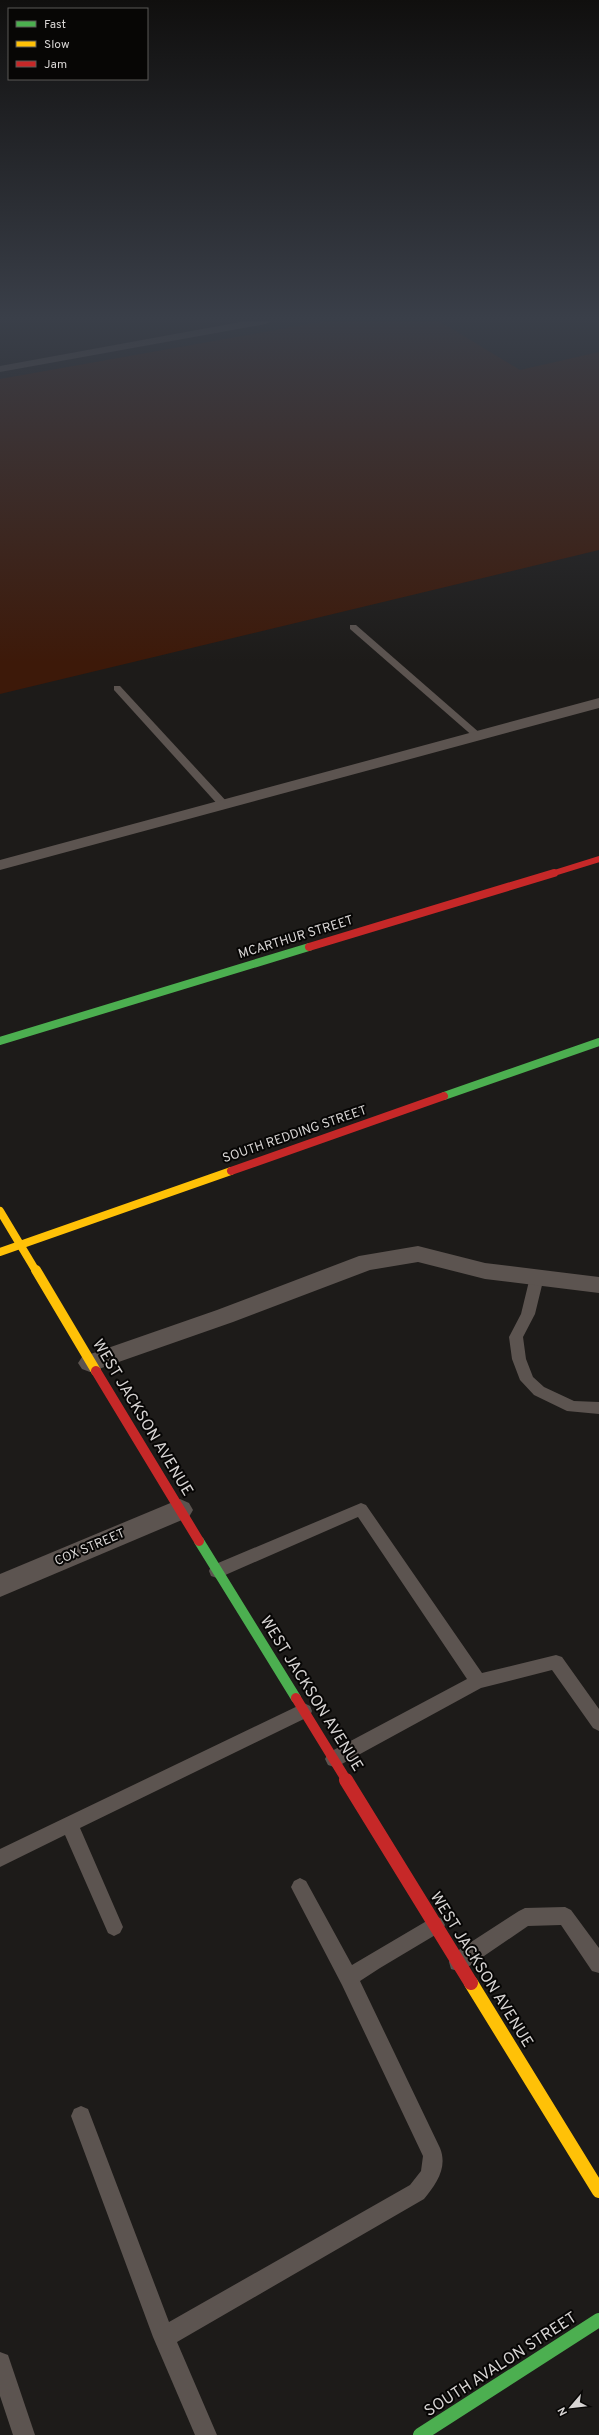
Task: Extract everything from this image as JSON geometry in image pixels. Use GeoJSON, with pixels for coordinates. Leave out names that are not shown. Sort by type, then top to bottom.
{"type":"FeatureCollection","features":[{"type":"Feature","properties":{"kind":"street"},"geometry":{"type":"LineString","coordinates":[[0,865],[599,703]]}},
{"type":"Feature","properties":{"kind":"street","name":"MCARTHUR STREET"},"geometry":{"type":"LineString","coordinates":[[0,1042],[599,860]]}},
{"type":"Feature","properties":{"kind":"street","name":"SOUTH REDDING STREET"},"geometry":{"type":"LineString","coordinates":[[0,1252],[599,1042]]}},
{"type":"Feature","properties":{"kind":"street","name":"WEST JACKSON AVENUE"},"geometry":{"type":"LineString","coordinates":[[0,1211],[19,1245],[217,1571],[599,2191]]}},
{"type":"Feature","properties":{"kind":"street"},"geometry":{"type":"LineString","coordinates":[[90,1362],[225,1316],[367,1262],[418,1254],[485,1271],[599,1285]]}},
{"type":"Feature","properties":{"kind":"street","name":"COX STREET"},"geometry":{"type":"LineString","coordinates":[[0,1586],[180,1510]]}},
{"type":"Feature","properties":{"kind":"street","name":"SOUTH AVALON STREET"},"geometry":{"type":"LineString","coordinates":[[420,2435],[599,2320]]}},
{"type":"Feature","properties":{"kind":"lane"},"geometry":{"type":"LineString","coordinates":[[353,627],[478,736]]}},
{"type":"Feature","properties":{"kind":"lane"},"geometry":{"type":"LineString","coordinates":[[117,688],[224,805]]}},
{"type":"Feature","properties":{"kind":"lane"},"geometry":{"type":"LineString","coordinates":[[537,1277],[528,1314],[516,1337],[519,1359],[527,1380],[539,1391],[572,1407],[599,1408]]}},
{"type":"Feature","properties":{"kind":"lane"},"geometry":{"type":"LineString","coordinates":[[217,1571],[361,1509],[478,1681]]}},
{"type":"Feature","properties":{"kind":"lane"},"geometry":{"type":"LineString","coordinates":[[334,1759],[478,1681],[556,1662],[599,1723]]}},
{"type":"Feature","properties":{"kind":"lane"},"geometry":{"type":"LineString","coordinates":[[0,1858],[304,1711]]}},
{"type":"Feature","properties":{"kind":"lane"},"geometry":{"type":"LineString","coordinates":[[69,1824],[114,1927]]}},
{"type":"Feature","properties":{"kind":"lane"},"geometry":{"type":"LineString","coordinates":[[164,2336],[418,2192],[431,2175],[433,2155],[349,1978],[300,1888]]}},
{"type":"Feature","properties":{"kind":"lane"},"geometry":{"type":"LineString","coordinates":[[458,1962],[525,1917],[565,1916],[599,1964]]}},
{"type":"Feature","properties":{"kind":"lane"},"geometry":{"type":"LineString","coordinates":[[349,1978],[373,1961],[436,1925]]}},
{"type":"Feature","properties":{"kind":"lane"},"geometry":{"type":"LineString","coordinates":[[81,2116],[164,2336],[206,2435]]}},
{"type":"Feature","properties":{"kind":"lane"},"geometry":{"type":"LineString","coordinates":[[0,2363],[24,2435]]}},
{"type":"Feature","properties":{"kind":"shaded area"},"geometry":{"type":"Polygon","coordinates":[[[0,435],[599,435],[599,550],[0,694],[0,435]]]}},
{"type":"Feature","properties":{"kind":"traffic: fast"},"geometry":{"type":"LineString","coordinates":[[0,1041],[309,947]]}},
{"type":"Feature","properties":{"kind":"traffic: fast"},"geometry":{"type":"LineString","coordinates":[[444,1096],[599,1042]]}},
{"type":"Feature","properties":{"kind":"traffic: fast"},"geometry":{"type":"LineString","coordinates":[[199,1541],[296,1698]]}},
{"type":"Feature","properties":{"kind":"traffic: fast"},"geometry":{"type":"LineString","coordinates":[[420,2435],[599,2320]]}},
{"type":"Feature","properties":{"kind":"traffic: slow"},"geometry":{"type":"LineString","coordinates":[[0,1252],[231,1171]]}},
{"type":"Feature","properties":{"kind":"traffic: slow"},"geometry":{"type":"LineString","coordinates":[[0,1211],[96,1371]]}},
{"type":"Feature","properties":{"kind":"traffic: slow"},"geometry":{"type":"LineString","coordinates":[[471,1983],[599,2191]]}},
{"type":"Feature","properties":{"kind":"traffic: jam"},"geometry":{"type":"LineString","coordinates":[[309,947],[599,859]]}},
{"type":"Feature","properties":{"kind":"traffic: jam"},"geometry":{"type":"LineString","coordinates":[[231,1171],[444,1096]]}},
{"type":"Feature","properties":{"kind":"traffic: jam"},"geometry":{"type":"LineString","coordinates":[[96,1371],[199,1541]]}},
{"type":"Feature","properties":{"kind":"traffic: jam"},"geometry":{"type":"LineString","coordinates":[[296,1698],[471,1983]]}}]}
